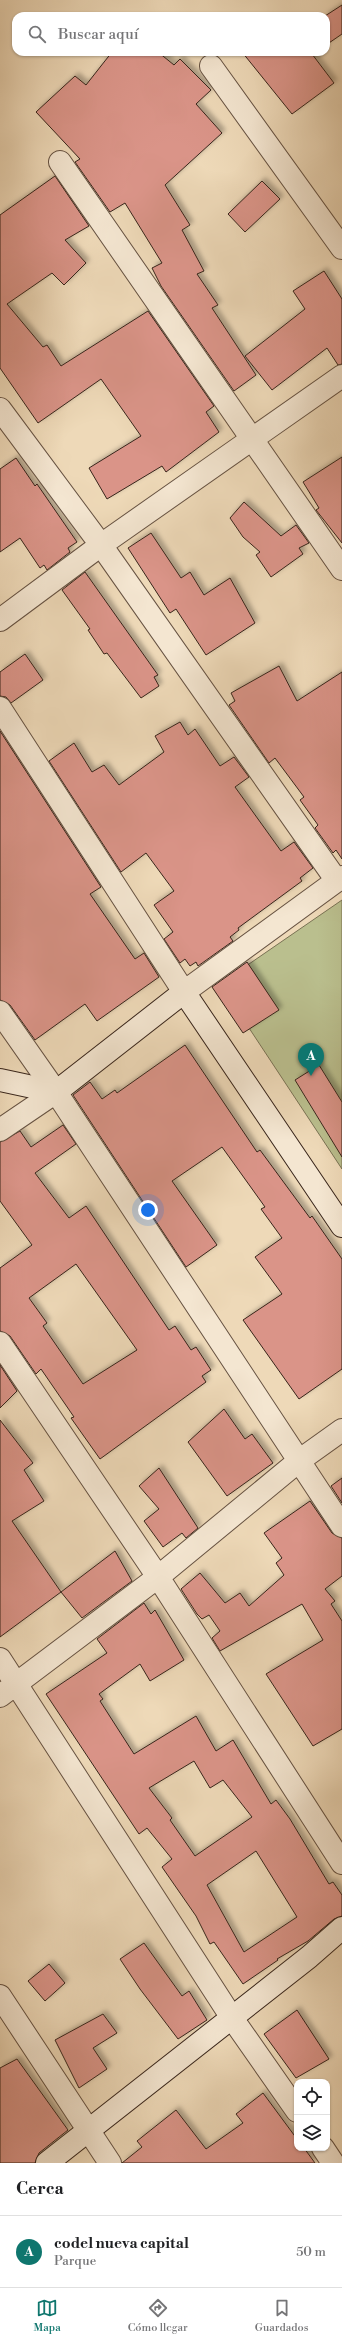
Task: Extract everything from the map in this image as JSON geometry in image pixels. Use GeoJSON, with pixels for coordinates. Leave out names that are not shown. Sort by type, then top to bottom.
{"type":"FeatureCollection","features":[{"type":"Feature","properties":{"kind":"street"},"geometry":{"type":"LineString","coordinates":[[211,66],[342,248]]}},
{"type":"Feature","properties":{"kind":"street"},"geometry":{"type":"LineString","coordinates":[[60,162],[342,569]]}},
{"type":"Feature","properties":{"kind":"street"},"geometry":{"type":"LineString","coordinates":[[0,620],[101,545],[342,376]]}},
{"type":"Feature","properties":{"kind":"street"},"geometry":{"type":"LineString","coordinates":[[0,409],[101,545],[340,879],[184,992],[56,1092],[0,1130]]}},
{"type":"Feature","properties":{"kind":"street"},"geometry":{"type":"LineString","coordinates":[[0,708],[184,992],[342,1226]]}},
{"type":"Feature","properties":{"kind":"street"},"geometry":{"type":"LineString","coordinates":[[0,1012],[56,1092],[300,1460],[342,1526]]}},
{"type":"Feature","properties":{"kind":"street"},"geometry":{"type":"LineString","coordinates":[[0,1080],[56,1092]]}},
{"type":"Feature","properties":{"kind":"street"},"geometry":{"type":"LineString","coordinates":[[0,1343],[158,1577],[342,1863]]}},
{"type":"Feature","properties":{"kind":"street"},"geometry":{"type":"LineString","coordinates":[[8,1690],[158,1577],[300,1460],[342,1430]]}},
{"type":"Feature","properties":{"kind":"street"},"geometry":{"type":"LineString","coordinates":[[0,1659],[8,1690],[294,2107]]}},
{"type":"Feature","properties":{"kind":"street"},"geometry":{"type":"LineString","coordinates":[[47,2163],[309,1957],[342,1928]]}},
{"type":"Feature","properties":{"kind":"street"},"geometry":{"type":"LineString","coordinates":[[0,1996],[110,2163]]}},
{"type":"Feature","properties":{"kind":"street"},"geometry":{"type":"LineString","coordinates":[[324,2151],[333,2163]]}},
{"type":"Feature","properties":{"kind":"green space"},"geometry":{"type":"Polygon","coordinates":[[[342,900],[342,1169],[220,984],[342,900]]]}},
{"type":"Feature","properties":{"kind":"building"},"geometry":{"type":"Polygon","coordinates":[[[342,5],[342,34],[330,42],[330,13],[342,5]]]}},
{"type":"Feature","properties":{"kind":"building"},"geometry":{"type":"Polygon","coordinates":[[[109,56],[163,56],[174,65],[180,59],[211,90],[196,104],[222,133],[165,185],[190,225],[182,230],[204,271],[197,274],[218,305],[212,308],[256,375],[234,391],[161,286],[152,268],[162,263],[125,203],[110,212],[75,162],[80,159],[36,112],[75,76],[86,85],[109,56]]]}},
{"type":"Feature","properties":{"kind":"building"},"geometry":{"type":"Polygon","coordinates":[[[245,56],[314,56],[334,83],[292,114],[245,56]]]}},
{"type":"Feature","properties":{"kind":"building"},"geometry":{"type":"Polygon","coordinates":[[[55,176],[89,226],[65,240],[86,263],[64,285],[52,273],[7,304],[43,347],[47,345],[61,366],[148,311],[214,406],[206,412],[219,432],[166,472],[162,466],[107,499],[89,468],[141,436],[101,379],[38,423],[0,368],[0,215],[55,176]]]}},
{"type":"Feature","properties":{"kind":"building"},"geometry":{"type":"Polygon","coordinates":[[[262,181],[280,199],[245,232],[228,214],[262,181]]]}},
{"type":"Feature","properties":{"kind":"building"},"geometry":{"type":"Polygon","coordinates":[[[324,271],[342,299],[342,364],[338,365],[327,348],[272,390],[245,356],[305,309],[293,291],[324,271]]]}},
{"type":"Feature","properties":{"kind":"building"},"geometry":{"type":"Polygon","coordinates":[[[342,457],[342,543],[316,510],[319,508],[303,482],[342,457]]]}},
{"type":"Feature","properties":{"kind":"building"},"geometry":{"type":"Polygon","coordinates":[[[16,458],[35,486],[37,484],[77,542],[68,548],[70,552],[47,570],[44,565],[40,568],[20,538],[0,552],[0,469],[16,458]]]}},
{"type":"Feature","properties":{"kind":"building"},"geometry":{"type":"Polygon","coordinates":[[[244,502],[281,536],[296,525],[309,543],[299,548],[303,554],[271,577],[256,555],[260,552],[243,537],[230,518],[244,502]]]}},
{"type":"Feature","properties":{"kind":"building"},"geometry":{"type":"Polygon","coordinates":[[[151,533],[181,578],[190,572],[204,595],[230,578],[255,623],[206,655],[176,609],[170,613],[128,548],[151,533]]]}},
{"type":"Feature","properties":{"kind":"building"},"geometry":{"type":"Polygon","coordinates":[[[85,572],[158,675],[154,677],[159,686],[141,698],[107,653],[104,654],[88,630],[90,629],[62,590],[85,572]]]}},
{"type":"Feature","properties":{"kind":"building"},"geometry":{"type":"Polygon","coordinates":[[[25,654],[43,680],[11,703],[6,697],[0,696],[0,672],[25,654]]]}},
{"type":"Feature","properties":{"kind":"building"},"geometry":{"type":"Polygon","coordinates":[[[279,666],[297,701],[342,672],[342,859],[336,850],[333,853],[315,828],[318,825],[300,800],[304,797],[275,758],[269,763],[229,705],[235,701],[231,693],[279,666]]]}},
{"type":"Feature","properties":{"kind":"building"},"geometry":{"type":"Polygon","coordinates":[[[180,722],[188,735],[195,729],[220,766],[234,757],[249,777],[235,787],[281,851],[294,842],[313,868],[300,878],[302,881],[238,928],[239,930],[230,937],[233,941],[198,966],[196,962],[190,966],[185,959],[180,963],[164,939],[173,932],[154,905],[174,891],[146,853],[121,872],[49,761],[74,743],[92,772],[104,765],[119,785],[164,752],[155,736],[180,722]]]}},
{"type":"Feature","properties":{"kind":"building"},"geometry":{"type":"Polygon","coordinates":[[[0,731],[101,887],[90,894],[135,959],[144,953],[159,977],[97,1021],[85,1004],[35,1040],[10,1005],[0,1000],[0,731]]]}},
{"type":"Feature","properties":{"kind":"building"},"geometry":{"type":"Polygon","coordinates":[[[247,962],[279,1010],[243,1033],[212,987],[247,962]]]}},
{"type":"Feature","properties":{"kind":"building"},"geometry":{"type":"Polygon","coordinates":[[[185,1045],[257,1152],[260,1150],[310,1218],[312,1216],[342,1259],[342,1369],[299,1399],[243,1320],[282,1294],[255,1257],[282,1238],[261,1209],[265,1207],[222,1147],[172,1181],[217,1245],[186,1267],[73,1095],[90,1082],[102,1099],[115,1090],[117,1093],[185,1045]]]}},
{"type":"Feature","properties":{"kind":"building"},"geometry":{"type":"Polygon","coordinates":[[[319,1065],[342,1102],[342,1157],[295,1080],[319,1065]]]}},
{"type":"Feature","properties":{"kind":"building"},"geometry":{"type":"Polygon","coordinates":[[[63,1125],[76,1144],[35,1173],[69,1218],[86,1206],[169,1330],[175,1326],[191,1350],[196,1347],[211,1370],[202,1376],[206,1382],[100,1459],[71,1418],[74,1417],[41,1369],[36,1374],[10,1336],[0,1331],[0,1268],[32,1245],[0,1201],[0,1142],[20,1131],[31,1147],[63,1125]],[[76,1264],[29,1298],[47,1323],[43,1326],[83,1384],[137,1350],[76,1264]]]}},
{"type":"Feature","properties":{"kind":"building"},"geometry":{"type":"Polygon","coordinates":[[[0,1365],[17,1391],[0,1408],[0,1365]]]}},
{"type":"Feature","properties":{"kind":"building"},"geometry":{"type":"Polygon","coordinates":[[[224,1409],[245,1439],[252,1434],[273,1463],[227,1496],[188,1442],[224,1409]]]}},
{"type":"Feature","properties":{"kind":"building"},"geometry":{"type":"Polygon","coordinates":[[[0,1420],[33,1463],[24,1470],[44,1501],[12,1521],[61,1592],[0,1637],[0,1420]]]}},
{"type":"Feature","properties":{"kind":"building"},"geometry":{"type":"Polygon","coordinates":[[[159,1468],[198,1528],[186,1538],[182,1533],[163,1547],[144,1521],[159,1509],[139,1486],[159,1468]]]}},
{"type":"Feature","properties":{"kind":"building"},"geometry":{"type":"Polygon","coordinates":[[[342,1478],[342,1503],[331,1486],[342,1478]]]}},
{"type":"Feature","properties":{"kind":"building"},"geometry":{"type":"Polygon","coordinates":[[[310,1501],[332,1533],[342,1538],[342,1576],[325,1589],[335,1601],[331,1604],[342,1621],[342,1729],[313,1746],[266,1674],[323,1640],[302,1604],[220,1651],[212,1638],[220,1631],[209,1615],[202,1619],[197,1614],[181,1589],[200,1573],[225,1603],[240,1593],[249,1606],[284,1575],[276,1563],[282,1558],[264,1533],[310,1501]]]}},
{"type":"Feature","properties":{"kind":"building"},"geometry":{"type":"Polygon","coordinates":[[[115,1551],[132,1581],[82,1618],[61,1592],[115,1551]]]}},
{"type":"Feature","properties":{"kind":"building"},"geometry":{"type":"Polygon","coordinates":[[[144,1603],[151,1614],[155,1610],[184,1660],[150,1681],[140,1664],[99,1694],[103,1699],[100,1701],[134,1754],[196,1716],[216,1751],[233,1740],[271,1804],[276,1800],[290,1819],[329,1884],[333,1882],[342,1895],[342,1916],[334,1919],[308,1941],[277,1959],[278,1960],[243,1984],[214,1942],[210,1944],[196,1916],[162,1867],[172,1859],[147,1828],[139,1834],[46,1694],[107,1653],[97,1639],[144,1603]],[[194,1761],[149,1788],[172,1818],[170,1820],[195,1856],[252,1817],[223,1780],[210,1788],[194,1761]],[[256,1851],[207,1885],[244,1952],[297,1917],[256,1851]]]}},
{"type":"Feature","properties":{"kind":"building"},"geometry":{"type":"Polygon","coordinates":[[[144,1943],[182,1996],[189,1991],[207,2020],[178,2039],[140,1989],[120,1959],[144,1943]]]}},
{"type":"Feature","properties":{"kind":"building"},"geometry":{"type":"Polygon","coordinates":[[[49,1964],[65,1983],[45,2001],[28,1981],[49,1964]]]}},
{"type":"Feature","properties":{"kind":"building"},"geometry":{"type":"Polygon","coordinates":[[[297,2010],[329,2059],[296,2078],[264,2034],[297,2010]]]}},
{"type":"Feature","properties":{"kind":"building"},"geometry":{"type":"Polygon","coordinates":[[[103,2014],[117,2033],[93,2048],[107,2069],[79,2088],[55,2040],[103,2014]]]}},
{"type":"Feature","properties":{"kind":"building"},"geometry":{"type":"Polygon","coordinates":[[[17,2059],[68,2130],[39,2153],[35,2163],[0,2163],[0,2068],[17,2059]]]}},
{"type":"Feature","properties":{"kind":"building"},"geometry":{"type":"Polygon","coordinates":[[[263,2093],[294,2135],[294,2151],[306,2151],[315,2163],[122,2163],[142,2147],[137,2141],[176,2110],[206,2149],[243,2123],[236,2114],[263,2093]]]}},
{"type":"Feature","properties":{"kind":"place","name":"codel nueva capital"},"geometry":{"type":"Point","coordinates":[311,1076]}}]}
